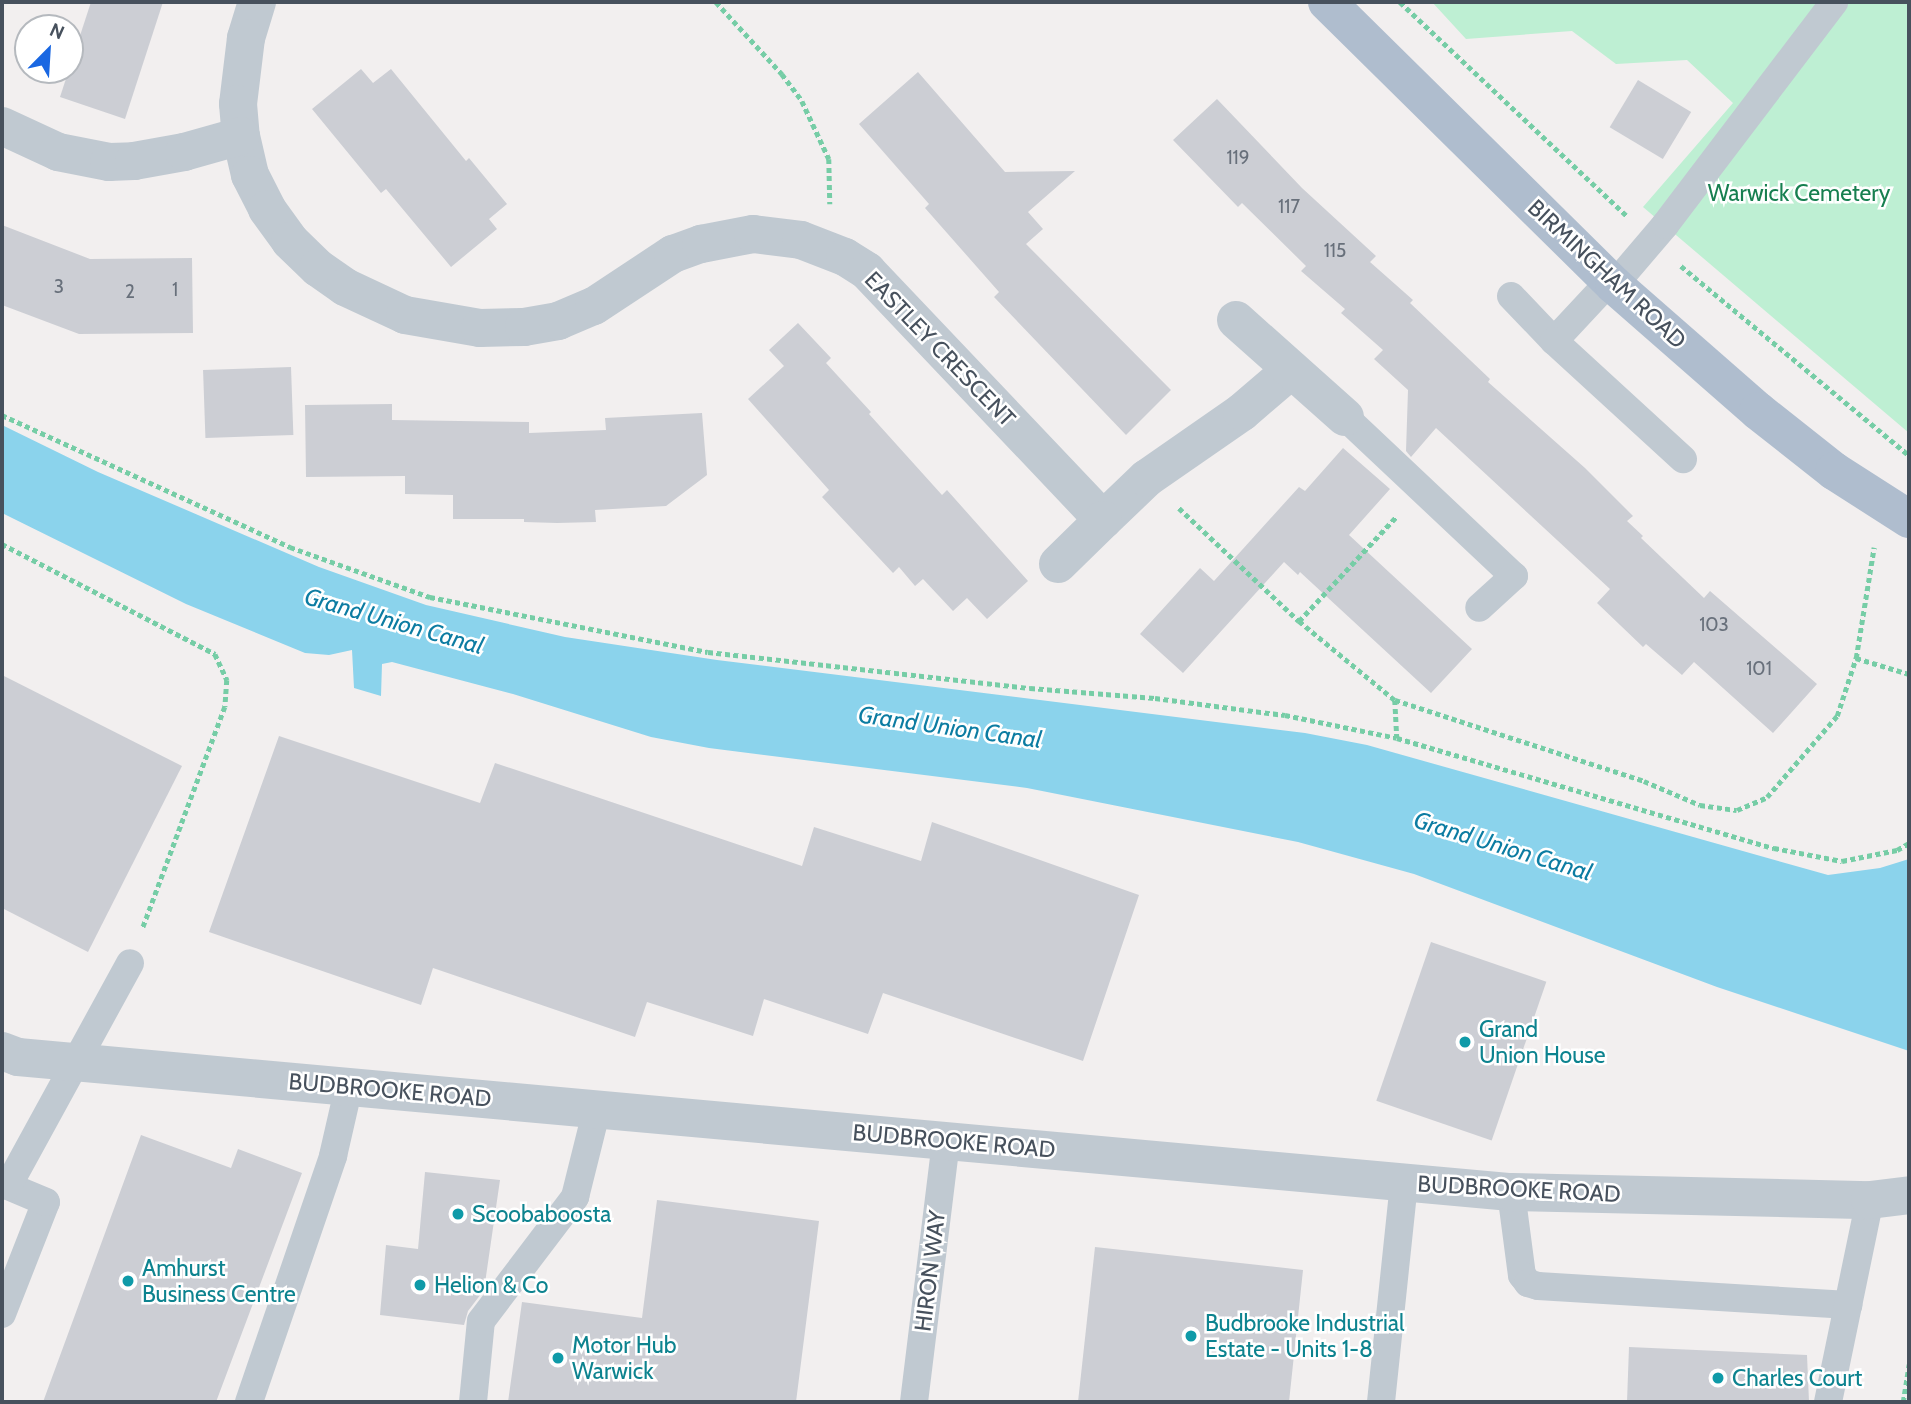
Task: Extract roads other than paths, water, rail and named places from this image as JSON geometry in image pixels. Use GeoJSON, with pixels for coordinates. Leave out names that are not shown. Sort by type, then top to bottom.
{"type":"FeatureCollection","features":[{"type":"Feature","properties":{"kind":"main road","name":"BIRMINGHAM ROAD"},"geometry":{"type":"LineString","coordinates":[[1327,2],[1612,283],[1758,411],[1834,471],[1909,520]]}},
{"type":"Feature","properties":{"kind":"street","name":"EASTLEY CRESCENT"},"geometry":{"type":"LineString","coordinates":[[257,2],[240,72],[240,136],[250,175],[267,209],[290,241],[318,268],[345,287],[405,316],[439,324],[480,328],[524,327],[558,321],[594,306],[673,254],[728,238],[779,236],[822,247],[867,271],[1103,520]]}},
{"type":"Feature","properties":{"kind":"street"},"geometry":{"type":"LineString","coordinates":[[2,126],[58,152],[109,162],[134,161],[184,152],[240,136]]}},
{"type":"Feature","properties":{"kind":"street"},"geometry":{"type":"LineString","coordinates":[[1236,320],[1345,417]]}},
{"type":"Feature","properties":{"kind":"street"},"geometry":{"type":"LineString","coordinates":[[1058,564],[1147,478],[1242,412],[1291,370]]}},
{"type":"Feature","properties":{"kind":"street","name":"BUDBROOKE ROAD"},"geometry":{"type":"LineString","coordinates":[[2,1051],[18,1057],[1511,1192],[1870,1200],[1909,1195]]}},
{"type":"Feature","properties":{"kind":"lane"},"geometry":{"type":"LineString","coordinates":[[1554,341],[1674,215],[1833,2]]}},
{"type":"Feature","properties":{"kind":"lane"},"geometry":{"type":"LineString","coordinates":[[1511,296],[1554,341],[1683,459]]}},
{"type":"Feature","properties":{"kind":"lane"},"geometry":{"type":"LineString","coordinates":[[1345,417],[1514,576],[1479,608]]}},
{"type":"Feature","properties":{"kind":"lane"},"geometry":{"type":"LineString","coordinates":[[2,1314],[46,1202],[8,1186],[130,963]]}},
{"type":"Feature","properties":{"kind":"lane"},"geometry":{"type":"LineString","coordinates":[[249,1402],[333,1156],[349,1086]]}},
{"type":"Feature","properties":{"kind":"lane"},"geometry":{"type":"LineString","coordinates":[[473,1402],[481,1321],[575,1197],[597,1109]]}},
{"type":"Feature","properties":{"kind":"lane","name":"HIRON WAY"},"geometry":{"type":"LineString","coordinates":[[914,1402],[946,1140]]}},
{"type":"Feature","properties":{"kind":"lane"},"geometry":{"type":"LineString","coordinates":[[1381,1402],[1404,1182]]}},
{"type":"Feature","properties":{"kind":"lane"},"geometry":{"type":"LineString","coordinates":[[1511,1192],[1522,1275],[1528,1283],[1538,1286],[1848,1305]]}},
{"type":"Feature","properties":{"kind":"lane"},"geometry":{"type":"LineString","coordinates":[[1828,1402],[1870,1200]]}},
{"type":"Feature","properties":{"kind":"water","name":"Grand Union Canal"},"geometry":{"type":"Polygon","coordinates":[[[2,425],[98,472],[319,567],[426,605],[565,637],[717,660],[1305,733],[1367,745],[1828,875],[1880,868],[1909,859],[1909,1051],[1717,987],[1414,874],[1298,842],[1027,788],[709,748],[651,737],[513,694],[392,662],[382,664],[381,696],[354,688],[352,650],[329,655],[305,653],[186,604],[2,513],[2,425]]]}},
{"type":"Feature","properties":{"kind":"place","name":"Grand Union House"},"geometry":{"type":"Point","coordinates":[1465,1042]}},
{"type":"Feature","properties":{"kind":"place","name":"Scoobaboosta"},"geometry":{"type":"Point","coordinates":[458,1214]}},
{"type":"Feature","properties":{"kind":"place","name":"Amhurst Business Centre"},"geometry":{"type":"Point","coordinates":[128,1281]}},
{"type":"Feature","properties":{"kind":"place","name":"Helion & Co"},"geometry":{"type":"Point","coordinates":[420,1285]}},
{"type":"Feature","properties":{"kind":"place","name":"Budbrooke Industrial Estate - Units 1-8"},"geometry":{"type":"Point","coordinates":[1191,1336]}},
{"type":"Feature","properties":{"kind":"place","name":"Motor Hub Warwick"},"geometry":{"type":"Point","coordinates":[558,1358]}},
{"type":"Feature","properties":{"kind":"place","name":"Charles Court"},"geometry":{"type":"Point","coordinates":[1718,1378]}},
{"type":"Feature","properties":{"kind":"park label","name":"Warwick Cemetery"},"geometry":{"type":"Point","coordinates":[1799,193]}}]}
